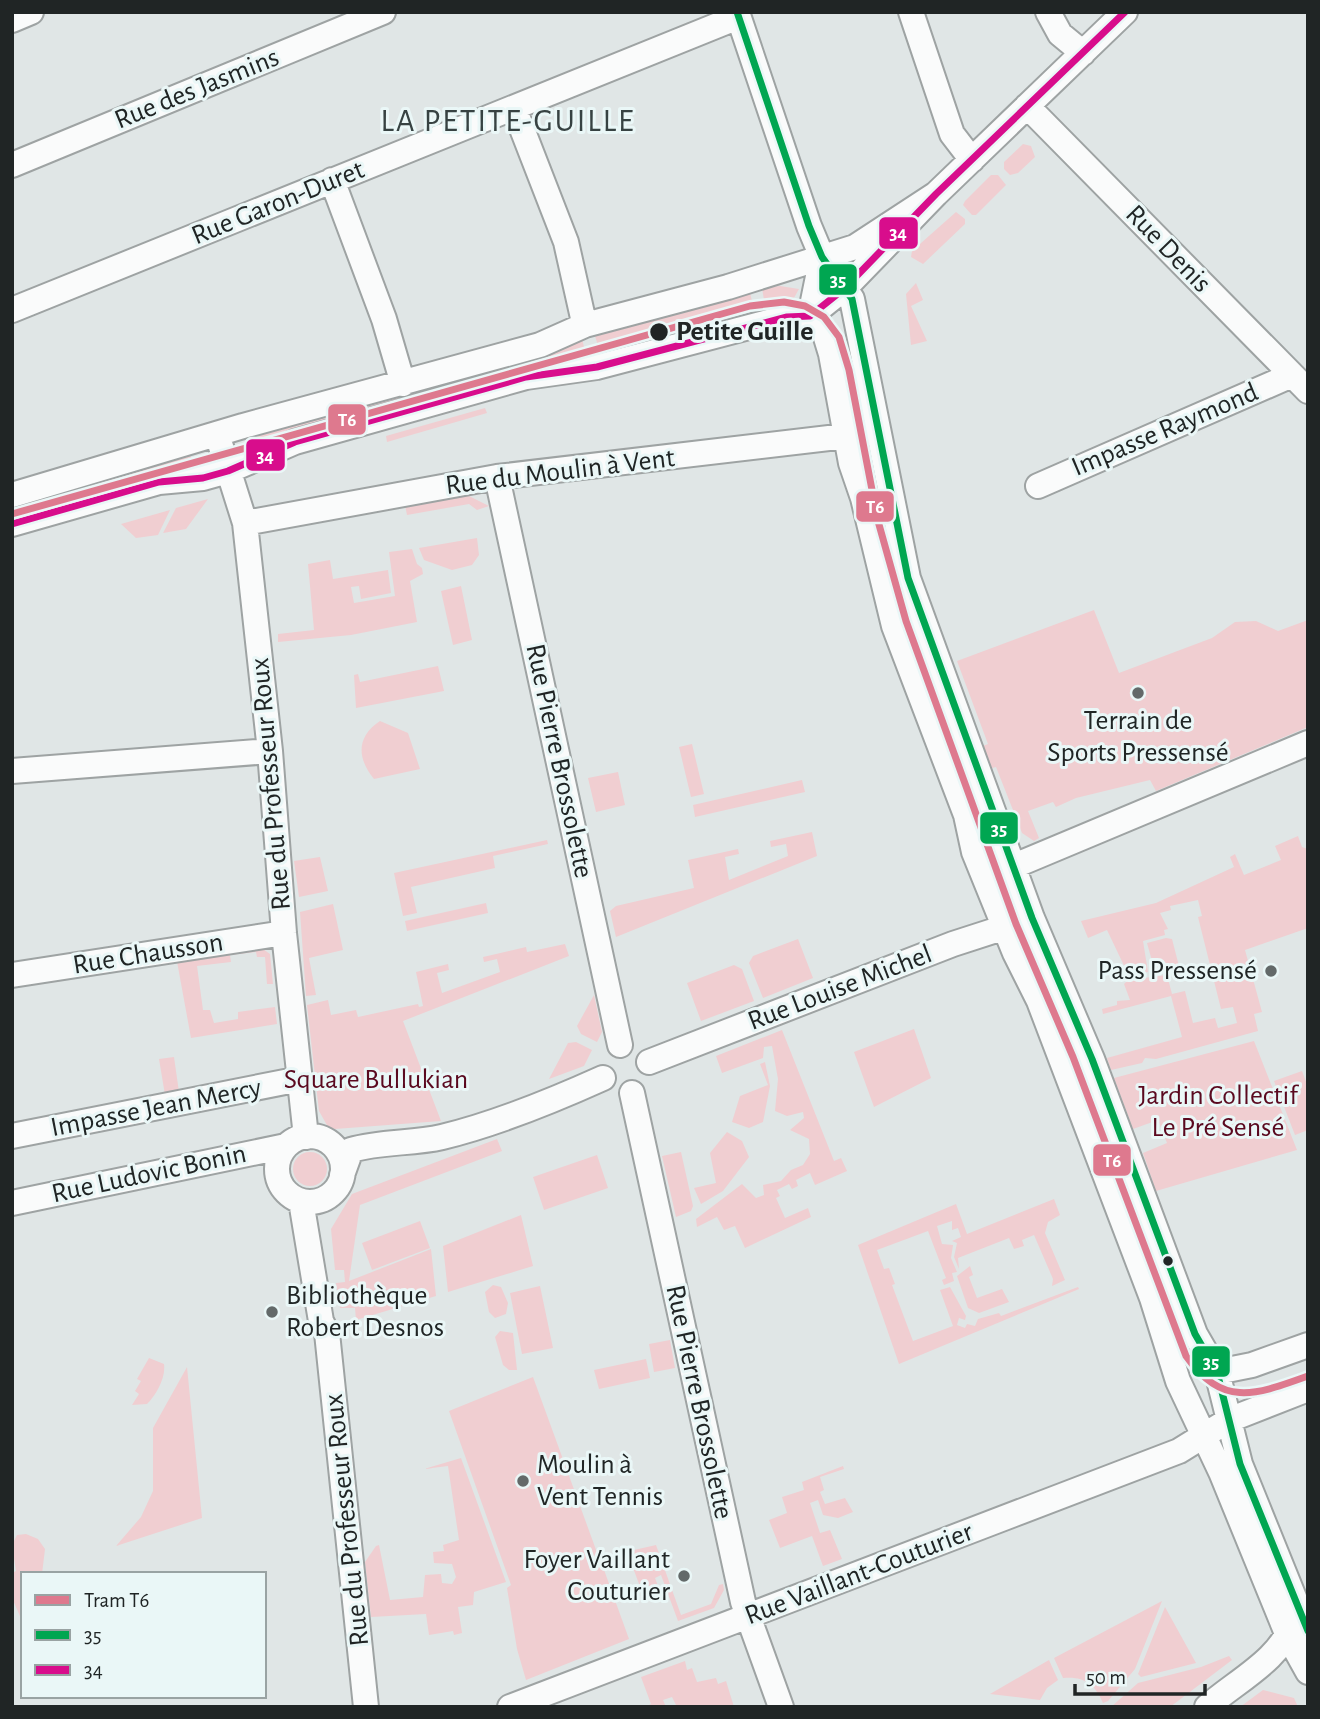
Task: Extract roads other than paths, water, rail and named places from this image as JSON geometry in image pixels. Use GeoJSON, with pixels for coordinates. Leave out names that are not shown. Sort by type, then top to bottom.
{"type":"FeatureCollection","features":[{"type":"Feature","properties":{"kind":"street"},"geometry":{"type":"LineString","coordinates":[[12,20],[31,12]]}},
{"type":"Feature","properties":{"kind":"street","name":"Rue des Jasmins"},"geometry":{"type":"LineString","coordinates":[[12,165],[383,12]]}},
{"type":"Feature","properties":{"kind":"street"},"geometry":{"type":"LineString","coordinates":[[911,12],[952,134],[972,160]]}},
{"type":"Feature","properties":{"kind":"street"},"geometry":{"type":"LineString","coordinates":[[1048,12],[1060,34],[1083,53]]}},
{"type":"Feature","properties":{"kind":"street"},"geometry":{"type":"LineString","coordinates":[[12,524],[159,482],[203,478],[228,471],[295,442],[526,377],[597,367],[788,317],[810,316],[845,288],[936,194],[1125,12]]}},
{"type":"Feature","properties":{"kind":"street"},"geometry":{"type":"LineString","coordinates":[[738,15],[822,257],[852,299],[908,578],[1032,918],[1092,1059],[1195,1334],[1217,1372],[1240,1464],[1303,1603],[1308,1672]]}},
{"type":"Feature","properties":{"kind":"street","name":"Rue Garon-Duret"},"geometry":{"type":"LineString","coordinates":[[12,310],[738,15]]}},
{"type":"Feature","properties":{"kind":"street","name":"Rue Denis"},"geometry":{"type":"LineString","coordinates":[[1027,106],[1300,383]]}},
{"type":"Feature","properties":{"kind":"street"},"geometry":{"type":"LineString","coordinates":[[514,108],[566,242],[583,318]]}},
{"type":"Feature","properties":{"kind":"street"},"geometry":{"type":"LineString","coordinates":[[332,180],[384,318],[403,383]]}},
{"type":"Feature","properties":{"kind":"street"},"geometry":{"type":"LineString","coordinates":[[12,495],[217,434],[540,345],[585,325],[728,287],[855,247],[936,194]]}},
{"type":"Feature","properties":{"kind":"street"},"geometry":{"type":"LineString","coordinates":[[810,316],[822,257]]}},
{"type":"Feature","properties":{"kind":"street"},"geometry":{"type":"LineString","coordinates":[[810,316],[824,331],[831,354],[846,437],[894,626],[967,815],[974,852],[1039,1000],[1152,1298],[1165,1347],[1205,1437],[1303,1631]]}},
{"type":"Feature","properties":{"kind":"street","name":"Impasse Raymond"},"geometry":{"type":"LineString","coordinates":[[1038,486],[1300,383]]}},
{"type":"Feature","properties":{"kind":"street","name":"Rue du Moulin à Vent"},"geometry":{"type":"LineString","coordinates":[[245,523],[497,477],[846,437],[877,431]]}},
{"type":"Feature","properties":{"kind":"street","name":"Rue du Professeur Roux"},"geometry":{"type":"LineString","coordinates":[[217,434],[245,523],[270,751],[284,933],[300,1079],[296,1142]]}},
{"type":"Feature","properties":{"kind":"street","name":"Rue Pierre Brossolette"},"geometry":{"type":"LineString","coordinates":[[497,477],[621,1045]]}},
{"type":"Feature","properties":{"kind":"street"},"geometry":{"type":"LineString","coordinates":[[986,877],[1308,743]]}},
{"type":"Feature","properties":{"kind":"street"},"geometry":{"type":"LineString","coordinates":[[12,771],[270,751]]}},
{"type":"Feature","properties":{"kind":"street","name":"Rue Louise Michel"},"geometry":{"type":"LineString","coordinates":[[649,1062],[953,944],[1032,918]]}},
{"type":"Feature","properties":{"kind":"street","name":"Rue Chausson"},"geometry":{"type":"LineString","coordinates":[[12,975],[284,933]]}},
{"type":"Feature","properties":{"kind":"street"},"geometry":{"type":"LineString","coordinates":[[621,1045],[638,1048],[649,1062],[647,1081],[632,1093],[615,1091],[603,1078],[602,1070],[607,1054],[621,1045]]}},
{"type":"Feature","properties":{"kind":"street"},"geometry":{"type":"LineString","coordinates":[[342,1175],[337,1150],[323,1139],[296,1142],[277,1166],[278,1177],[290,1196],[312,1200],[332,1194],[342,1175],[351,1150],[373,1143],[439,1138],[475,1128],[603,1078]]}},
{"type":"Feature","properties":{"kind":"street","name":"Impasse Jean Mercy"},"geometry":{"type":"LineString","coordinates":[[12,1136],[300,1079]]}},
{"type":"Feature","properties":{"kind":"street","name":"Rue Pierre Brossolette"},"geometry":{"type":"LineString","coordinates":[[632,1093],[747,1616],[781,1707]]}},
{"type":"Feature","properties":{"kind":"street","name":"Rue Ludovic Bonin"},"geometry":{"type":"LineString","coordinates":[[12,1203],[296,1142]]}},
{"type":"Feature","properties":{"kind":"street","name":"Rue du Professeur Roux"},"geometry":{"type":"LineString","coordinates":[[312,1200],[321,1321],[327,1333],[366,1707]]}},
{"type":"Feature","properties":{"kind":"street"},"geometry":{"type":"LineString","coordinates":[[1217,1372],[1252,1365],[1308,1345]]}},
{"type":"Feature","properties":{"kind":"street"},"geometry":{"type":"LineString","coordinates":[[1205,1437],[1217,1372]]}},
{"type":"Feature","properties":{"kind":"street","name":"Rue Vaillant-Couturier"},"geometry":{"type":"LineString","coordinates":[[510,1707],[1154,1461],[1205,1437],[1229,1420],[1308,1389]]}},
{"type":"Feature","properties":{"kind":"street"},"geometry":{"type":"LineString","coordinates":[[1207,1707],[1303,1631]]}},
{"type":"Feature","properties":{"kind":"tram line","name":"T6"},"geometry":{"type":"LineString","coordinates":[[12,514],[750,306],[784,302],[805,306],[824,317],[839,337],[849,370],[878,521],[906,621],[1016,924],[1073,1057],[1186,1356],[1213,1384],[1241,1393],[1272,1388],[1308,1376]]}},
{"type":"Feature","properties":{"kind":"place","name":"Petite Guille"},"geometry":{"type":"Point","coordinates":[659,332]}},
{"type":"Feature","properties":{"kind":"place","name":"Terrain de Sports Pressensé"},"geometry":{"type":"Point","coordinates":[1138,693]}},
{"type":"Feature","properties":{"kind":"place","name":"Pass Pressensé"},"geometry":{"type":"Point","coordinates":[1271,971]}},
{"type":"Feature","properties":{"kind":"place","name":"Bibliothèque Robert Desnos"},"geometry":{"type":"Point","coordinates":[272,1312]}},
{"type":"Feature","properties":{"kind":"place","name":"Moulin à Vent Tennis"},"geometry":{"type":"Point","coordinates":[523,1481]}},
{"type":"Feature","properties":{"kind":"place","name":"Foyer Vaillant Couturier"},"geometry":{"type":"Point","coordinates":[684,1576]}},
{"type":"Feature","properties":{"kind":"district","name":"LA PETITE-GUILLE"},"geometry":{"type":"Point","coordinates":[508,121]}},
{"type":"Feature","properties":{"kind":"park label","name":"Square Bullukian"},"geometry":{"type":"Point","coordinates":[376,1080]}},
{"type":"Feature","properties":{"kind":"park label","name":"Jardin Collectif Le Pré Sensé"},"geometry":{"type":"Point","coordinates":[1218,1112]}}]}
